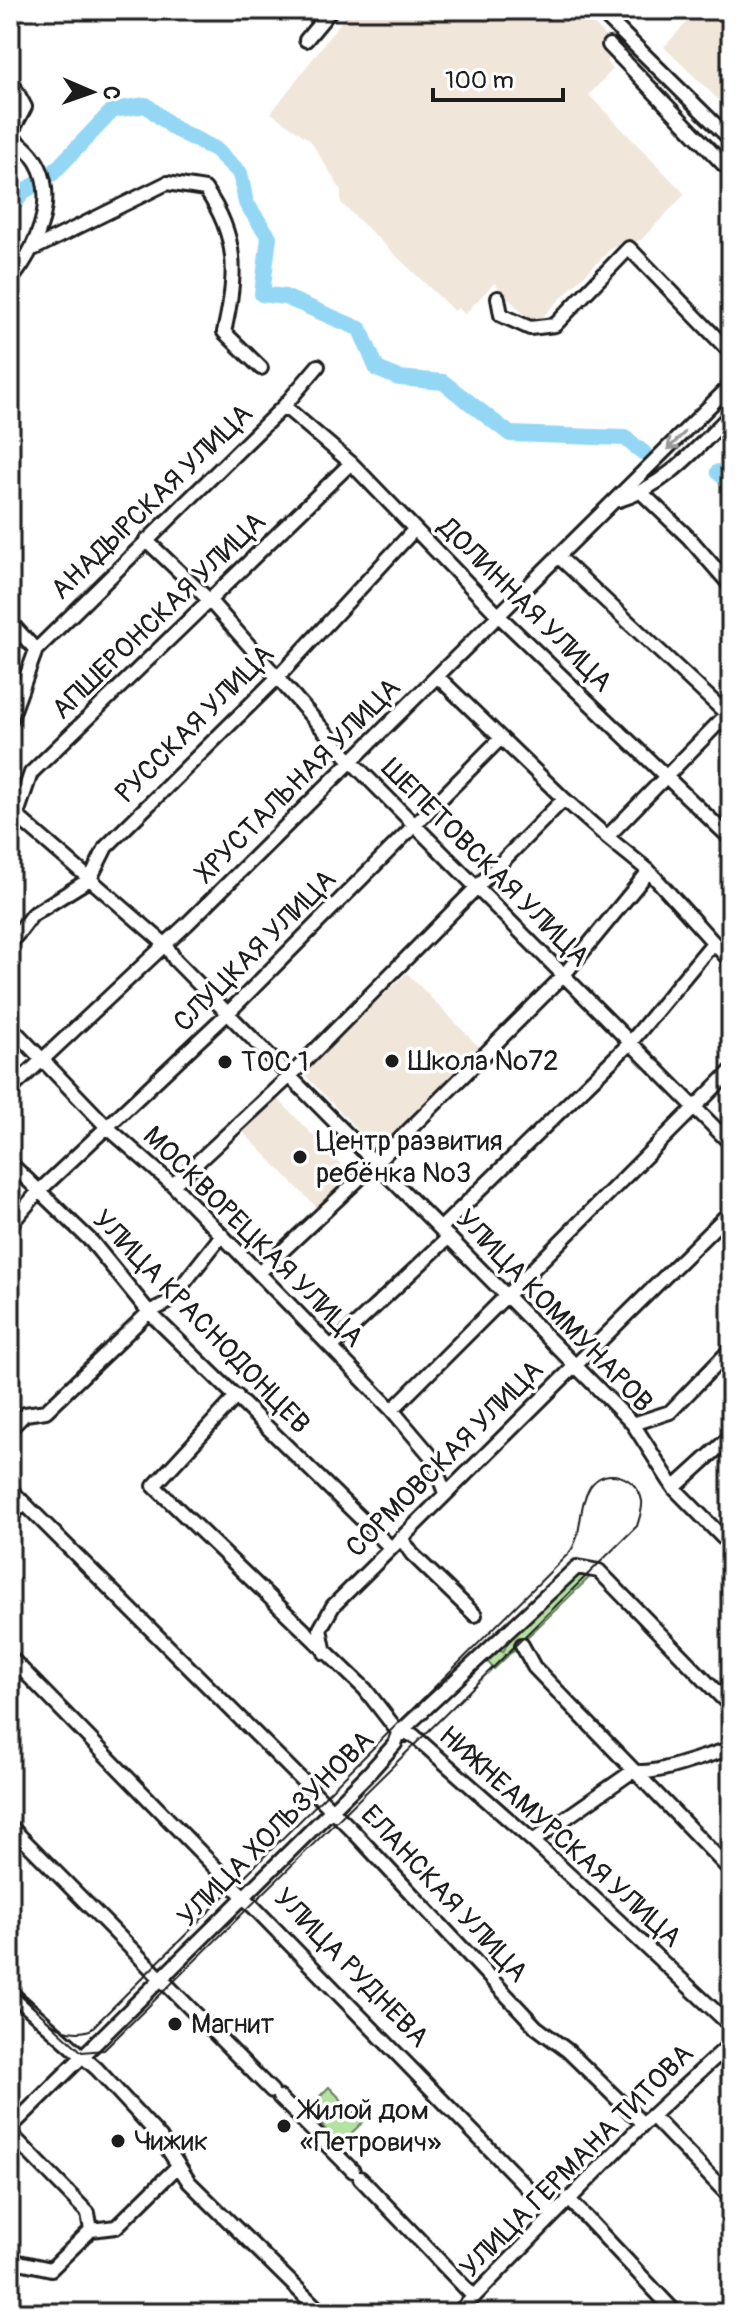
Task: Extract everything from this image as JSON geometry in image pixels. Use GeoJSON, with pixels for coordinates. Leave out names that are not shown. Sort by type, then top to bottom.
{"type":"FeatureCollection","features":[{"type":"Feature","properties":{"kind":"street"},"geometry":{"type":"LineString","coordinates":[[306,40],[331,10]]}},
{"type":"Feature","properties":{"kind":"street"},"geometry":{"type":"LineString","coordinates":[[599,10],[731,140]]}},
{"type":"Feature","properties":{"kind":"street"},"geometry":{"type":"LineString","coordinates":[[609,45],[724,165],[731,166]]}},
{"type":"Feature","properties":{"kind":"street"},"geometry":{"type":"LineString","coordinates":[[10,79],[25,107],[21,120],[10,136],[34,154],[43,176],[44,208],[35,248],[10,281]]}},
{"type":"Feature","properties":{"kind":"street"},"geometry":{"type":"LineString","coordinates":[[35,248],[167,183],[205,189],[223,214],[233,246],[231,302],[224,332],[261,368]]}},
{"type":"Feature","properties":{"kind":"street"},"geometry":{"type":"LineString","coordinates":[[498,298],[501,315],[530,328],[555,325],[629,248],[731,353]]}},
{"type":"Feature","properties":{"kind":"street","name":"АНАДЫРСКАЯ УЛИЦА"},"geometry":{"type":"LineString","coordinates":[[10,721],[36,650],[284,406],[318,366]]}},
{"type":"Feature","properties":{"kind":"street","name":"ХРУСТАЛЬНАЯ УЛИЦА"},"geometry":{"type":"LineString","coordinates":[[10,1090],[166,945],[731,385]]}},
{"type":"Feature","properties":{"kind":"street","name":"ДОЛИННАЯ УЛИЦА"},"geometry":{"type":"LineString","coordinates":[[284,406],[351,463],[499,616],[731,839]]}},
{"type":"Feature","properties":{"kind":"street","name":"ХРУСТАЛЬНАЯ УЛИЦА"},"geometry":{"type":"LineString","coordinates":[[616,501],[642,493],[669,475],[731,414]]}},
{"type":"Feature","properties":{"kind":"street","name":"АПШЕРОНСКАЯ УЛИЦА"},"geometry":{"type":"LineString","coordinates":[[13,812],[31,773],[351,463]]}},
{"type":"Feature","properties":{"kind":"street"},"geometry":{"type":"LineString","coordinates":[[642,493],[689,538],[731,586]]}},
{"type":"Feature","properties":{"kind":"street","name":"РУССКАЯ УЛИЦА"},"geometry":{"type":"LineString","coordinates":[[10,944],[32,915],[90,879],[106,847],[277,678],[414,530]]}},
{"type":"Feature","properties":{"kind":"street","name":"ШЕПЕТОВСКАЯ УЛИЦА"},"geometry":{"type":"LineString","coordinates":[[146,540],[209,600],[351,761],[731,1144]]}},
{"type":"Feature","properties":{"kind":"street"},"geometry":{"type":"LineString","coordinates":[[559,557],[729,714],[607,837]]}},
{"type":"Feature","properties":{"kind":"street"},"geometry":{"type":"LineString","coordinates":[[10,622],[36,650]]}},
{"type":"Feature","properties":{"kind":"street"},"geometry":{"type":"LineString","coordinates":[[438,677],[564,799],[649,871],[731,962]]}},
{"type":"Feature","properties":{"kind":"street","name":"СЛУЦКАЯ УЛИЦА"},"geometry":{"type":"LineString","coordinates":[[10,1225],[38,1192],[228,1013],[500,739]]}},
{"type":"Feature","properties":{"kind":"street"},"geometry":{"type":"LineString","coordinates":[[173,1185],[290,1076],[480,888],[564,799]]}},
{"type":"Feature","properties":{"kind":"street","name":"УЛИЦА КОММУНАРОВ"},"geometry":{"type":"LineString","coordinates":[[13,812],[166,945],[175,960],[633,1424],[674,1488],[731,1546]]}},
{"type":"Feature","properties":{"kind":"street"},"geometry":{"type":"LineString","coordinates":[[260,1272],[376,1163],[563,976],[649,871]]}},
{"type":"Feature","properties":{"kind":"street"},"geometry":{"type":"LineString","coordinates":[[332,1347],[630,1043],[712,944]]}},
{"type":"Feature","properties":{"kind":"street","name":"МОСКВОРЕЦКАЯ УЛИЦА"},"geometry":{"type":"LineString","coordinates":[[10,1026],[107,1127],[173,1185],[260,1272],[392,1410],[431,1456],[445,1493]]}},
{"type":"Feature","properties":{"kind":"street"},"geometry":{"type":"LineString","coordinates":[[392,1410],[505,1293],[731,1071]]}},
{"type":"Feature","properties":{"kind":"street","name":"УЛИЦА КРАСНОДОНЦЕВ"},"geometry":{"type":"LineString","coordinates":[[10,1163],[92,1242],[149,1312],[475,1615]]}},
{"type":"Feature","properties":{"kind":"street","name":"СОРМОВСКАЯ УЛИЦА"},"geometry":{"type":"LineString","coordinates":[[325,1653],[320,1629],[333,1606],[731,1211]]}},
{"type":"Feature","properties":{"kind":"street"},"geometry":{"type":"LineString","coordinates":[[10,1429],[25,1414],[46,1411],[149,1312],[169,1302],[222,1235]]}},
{"type":"Feature","properties":{"kind":"street"},"geometry":{"type":"LineString","coordinates":[[633,1424],[670,1412],[731,1349]]}},
{"type":"Feature","properties":{"kind":"street","name":"НИЖНЕАМУРСКАЯ УЛИЦА"},"geometry":{"type":"LineString","coordinates":[[237,1396],[154,1486],[365,1689],[399,1733],[413,1735],[533,1841],[731,2026]]}},
{"type":"Feature","properties":{"kind":"street"},"geometry":{"type":"LineString","coordinates":[[674,1488],[731,1436]]}},
{"type":"Feature","properties":{"kind":"street","name":"ЕЛАНСКАЯ УЛИЦА"},"geometry":{"type":"LineString","coordinates":[[10,1489],[330,1808],[536,2027],[648,2120],[731,2198]]}},
{"type":"Feature","properties":{"kind":"street"},"geometry":{"type":"LineString","coordinates":[[10,1517],[24,1503]]}},
{"type":"Feature","properties":{"kind":"street","name":"УЛИЦА ХОЛЬЗУНОВА"},"geometry":{"type":"LineString","coordinates":[[10,2131],[386,1755],[399,1733],[577,1567],[599,1571],[731,1707]]}},
{"type":"Feature","properties":{"kind":"street"},"geometry":{"type":"LineString","coordinates":[[522,1645],[534,1667],[731,1871]]}},
{"type":"Feature","properties":{"kind":"street","name":"УЛИЦА РУДНЕВА"},"geometry":{"type":"LineString","coordinates":[[10,1657],[553,2214]]}},
{"type":"Feature","properties":{"kind":"street"},"geometry":{"type":"LineString","coordinates":[[533,1841],[633,1771],[648,1775],[695,1757],[731,1749]]}},
{"type":"Feature","properties":{"kind":"street"},"geometry":{"type":"LineString","coordinates":[[10,1826],[474,2297]]}},
{"type":"Feature","properties":{"kind":"street"},"geometry":{"type":"LineString","coordinates":[[10,1992],[97,2069],[160,2137],[177,2167],[322,2313]]}},
{"type":"Feature","properties":{"kind":"street","name":"УЛИЦА ГЕРМАНА ТИТОВА"},"geometry":{"type":"LineString","coordinates":[[458,2313],[568,2198],[731,2043]]}},
{"type":"Feature","properties":{"kind":"street"},"geometry":{"type":"LineString","coordinates":[[10,2131],[88,2213],[91,2230]]}},
{"type":"Feature","properties":{"kind":"street"},"geometry":{"type":"LineString","coordinates":[[10,2260],[51,2269],[91,2230],[116,2227],[177,2167]]}},
{"type":"Feature","properties":{"kind":"street"},"geometry":{"type":"LineString","coordinates":[[568,2198],[676,2313]]}},
{"type":"Feature","properties":{"kind":"shaded area"},"geometry":{"type":"Polygon","coordinates":[[[350,10],[579,10],[602,32],[612,56],[606,62],[613,69],[589,95],[685,194],[641,240],[612,248],[534,325],[494,283],[465,314],[458,308],[454,311],[341,203],[341,190],[310,140],[271,113],[350,10]]]}},
{"type":"Feature","properties":{"kind":"shaded area"},"geometry":{"type":"Polygon","coordinates":[[[698,10],[731,12],[731,112],[664,47],[698,10]]]}},
{"type":"Feature","properties":{"kind":"shaded area","name":"Школа №72"},"geometry":{"type":"Polygon","coordinates":[[[407,973],[481,1049],[377,1150],[303,1073],[407,973]]]}},
{"type":"Feature","properties":{"kind":"shaded area","name":"Центр развития ребёнка №3"},"geometry":{"type":"Polygon","coordinates":[[[277,1098],[353,1177],[319,1210],[243,1132],[277,1098]]]}},
{"type":"Feature","properties":{"kind":"green space"},"geometry":{"type":"Polygon","coordinates":[[[579,1570],[594,1573],[494,1669],[485,1659],[499,1648],[503,1652],[511,1636],[579,1570]]]}},
{"type":"Feature","properties":{"kind":"green space"},"geometry":{"type":"Polygon","coordinates":[[[329,2087],[363,2122],[340,2144],[306,2110],[329,2087]]]}},
{"type":"Feature","properties":{"kind":"waterway"},"geometry":{"type":"LineString","coordinates":[[52,174],[113,110],[146,105],[175,129],[215,149],[240,173],[246,203],[269,237],[262,294],[285,297],[360,329],[377,369],[399,378],[443,382],[510,434],[625,438],[644,453]]}},
{"type":"Feature","properties":{"kind":"waterway"},"geometry":{"type":"LineString","coordinates":[[10,211],[23,192],[36,184]]}},
{"type":"Feature","properties":{"kind":"waterway"},"geometry":{"type":"LineString","coordinates":[[718,472],[731,484]]}},
{"type":"Feature","properties":{"kind":"tram line"},"geometry":{"type":"LineString","coordinates":[[10,1981],[36,2010],[46,2018],[55,2025],[77,2032],[90,2030],[569,1553],[577,1537],[583,1503],[596,1480],[604,1476],[620,1476],[634,1485],[642,1501],[637,1526],[104,2050],[82,2052],[10,1986]]}},
{"type":"Feature","properties":{"kind":"place","name":"Школа №72"},"geometry":{"type":"Point","coordinates":[392,1061]}},
{"type":"Feature","properties":{"kind":"place","name":"ТОС 1"},"geometry":{"type":"Point","coordinates":[225,1062]}},
{"type":"Feature","properties":{"kind":"place","name":"Центр развития ребёнка №3"},"geometry":{"type":"Point","coordinates":[300,1157]}},
{"type":"Feature","properties":{"kind":"place","name":"Магнит"},"geometry":{"type":"Point","coordinates":[175,2024]}},
{"type":"Feature","properties":{"kind":"place","name":"Жилой дом «Петрович»"},"geometry":{"type":"Point","coordinates":[284,2126]}},
{"type":"Feature","properties":{"kind":"place","name":"Чижик"},"geometry":{"type":"Point","coordinates":[118,2141]}}]}
